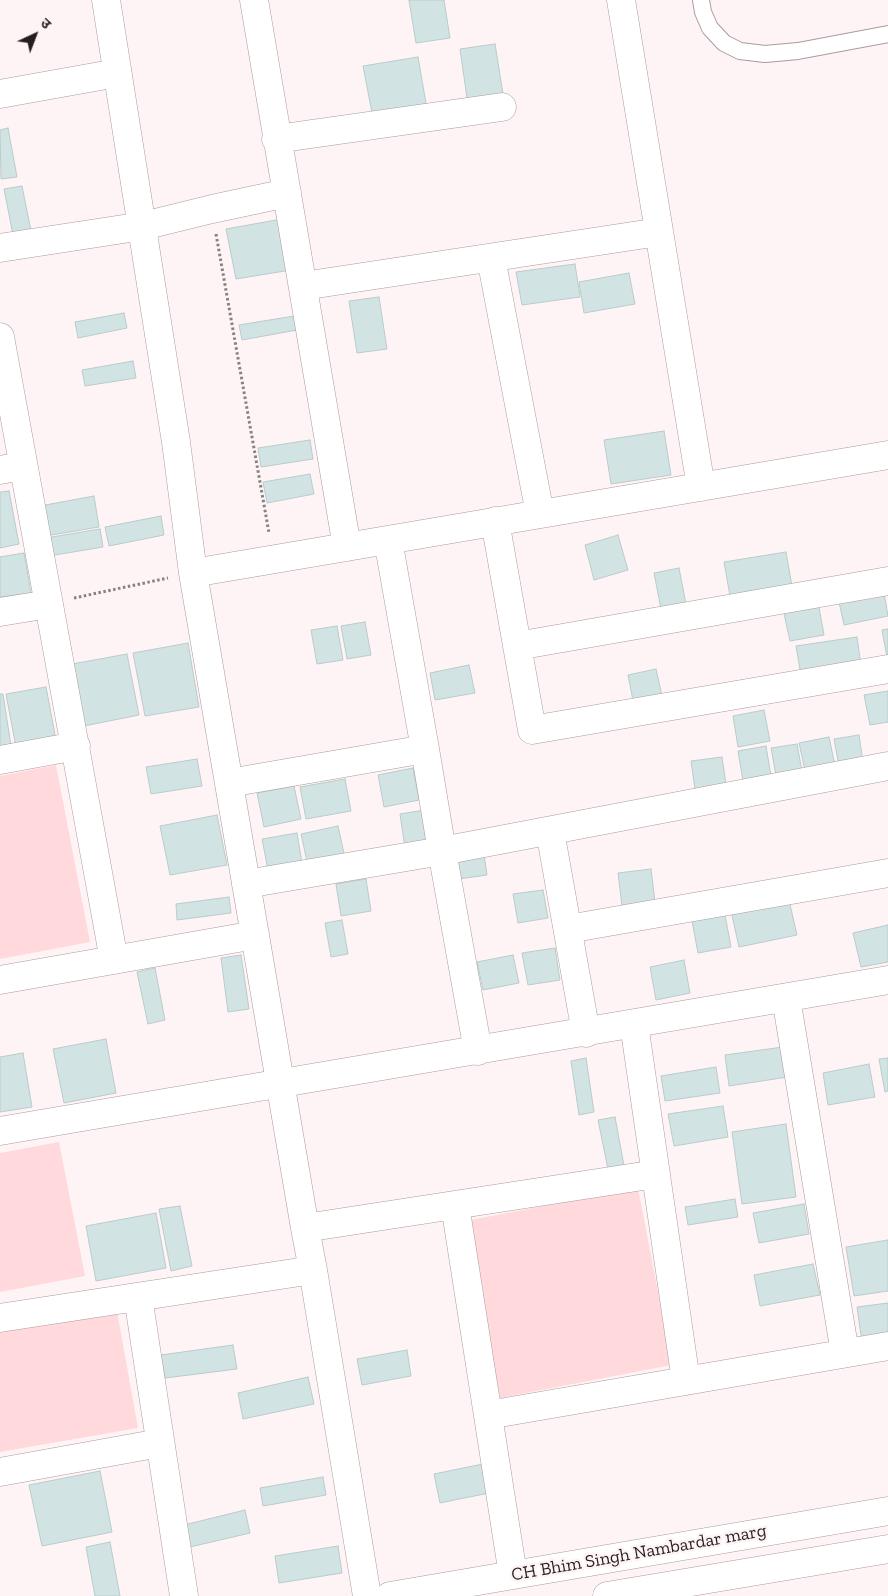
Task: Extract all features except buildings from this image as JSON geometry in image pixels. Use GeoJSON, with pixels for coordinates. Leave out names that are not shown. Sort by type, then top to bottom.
{"type":"FeatureCollection","features":[{"type":"Feature","properties":{"kind":"street"},"geometry":{"type":"LineString","coordinates":[[106,0],[176,442],[193,573],[367,1596]]}},
{"type":"Feature","properties":{"kind":"street"},"geometry":{"type":"LineString","coordinates":[[254,0],[276,140],[287,193],[347,547]]}},
{"type":"Feature","properties":{"kind":"street"},"geometry":{"type":"LineString","coordinates":[[621,0],[701,487]]}},
{"type":"Feature","properties":{"kind":"street"},"geometry":{"type":"LineString","coordinates":[[0,94],[117,73]]}},
{"type":"Feature","properties":{"kind":"street"},"geometry":{"type":"LineString","coordinates":[[276,140],[502,107]]}},
{"type":"Feature","properties":{"kind":"street"},"geometry":{"type":"LineString","coordinates":[[0,248],[143,226],[287,193]]}},
{"type":"Feature","properties":{"kind":"street"},"geometry":{"type":"LineString","coordinates":[[303,286],[659,232]]}},
{"type":"Feature","properties":{"kind":"street"},"geometry":{"type":"LineString","coordinates":[[491,258],[540,514]]}},
{"type":"Feature","properties":{"kind":"street"},"geometry":{"type":"LineString","coordinates":[[0,337],[11,468],[49,604],[114,960]]}},
{"type":"Feature","properties":{"kind":"street"},"geometry":{"type":"LineString","coordinates":[[193,573],[888,454]]}},
{"type":"Feature","properties":{"kind":"street"},"geometry":{"type":"LineString","coordinates":[[495,521],[532,730],[888,669]]}},
{"type":"Feature","properties":{"kind":"street"},"geometry":{"type":"LineString","coordinates":[[388,540],[478,1051]]}},
{"type":"Feature","properties":{"kind":"street"},"geometry":{"type":"LineString","coordinates":[[517,646],[888,580]]}},
{"type":"Feature","properties":{"kind":"street"},"geometry":{"type":"LineString","coordinates":[[0,612],[49,604]]}},
{"type":"Feature","properties":{"kind":"street"},"geometry":{"type":"LineString","coordinates":[[0,760],[76,746]]}},
{"type":"Feature","properties":{"kind":"street"},"geometry":{"type":"LineString","coordinates":[[229,783],[425,749]]}},
{"type":"Feature","properties":{"kind":"street"},"geometry":{"type":"LineString","coordinates":[[246,884],[442,851],[888,766]]}},
{"type":"Feature","properties":{"kind":"street"},"geometry":{"type":"LineString","coordinates":[[550,831],[586,1032]]}},
{"type":"Feature","properties":{"kind":"street"},"geometry":{"type":"LineString","coordinates":[[568,929],[888,874]]}},
{"type":"Feature","properties":{"kind":"street"},"geometry":{"type":"LineString","coordinates":[[0,980],[255,935]]}},
{"type":"Feature","properties":{"kind":"street"},"geometry":{"type":"LineString","coordinates":[[0,1131],[888,980]]}},
{"type":"Feature","properties":{"kind":"street"},"geometry":{"type":"LineString","coordinates":[[786,998],[845,1353]]}},
{"type":"Feature","properties":{"kind":"street"},"geometry":{"type":"LineString","coordinates":[[634,1024],[686,1381]]}},
{"type":"Feature","properties":{"kind":"street"},"geometry":{"type":"LineString","coordinates":[[305,1228],[656,1174]]}},
{"type":"Feature","properties":{"kind":"street"},"geometry":{"type":"LineString","coordinates":[[455,1205],[513,1575]]}},
{"type":"Feature","properties":{"kind":"street"},"geometry":{"type":"LineString","coordinates":[[0,1318],[313,1270]]}},
{"type":"Feature","properties":{"kind":"street"},"geometry":{"type":"LineString","coordinates":[[138,1297],[184,1596]]}},
{"type":"Feature","properties":{"kind":"street"},"geometry":{"type":"LineString","coordinates":[[488,1415],[888,1346]]}},
{"type":"Feature","properties":{"kind":"street"},"geometry":{"type":"LineString","coordinates":[[0,1472],[160,1443]]}},
{"type":"Feature","properties":{"kind":"street","name":"CH Bhim Singh Nambardar marg"},"geometry":{"type":"LineString","coordinates":[[390,1596],[888,1511]]}},
{"type":"Feature","properties":{"kind":"street","name":"CH Bhim Singh Nambardar marg"},"geometry":{"type":"LineString","coordinates":[[607,1596],[888,1549]]}},
{"type":"Feature","properties":{"kind":"lane"},"geometry":{"type":"LineString","coordinates":[[701,0],[703,12],[710,28],[724,42],[740,51],[765,54],[798,51],[888,34]]}},
{"type":"Feature","properties":{"kind":"path"},"geometry":{"type":"LineString","coordinates":[[212,209],[274,559]]}},
{"type":"Feature","properties":{"kind":"path"},"geometry":{"type":"LineString","coordinates":[[49,604],[193,573]]}},
{"type":"Feature","properties":{"kind":"shaded area"},"geometry":{"type":"Polygon","coordinates":[[[56,765],[90,942],[0,959],[0,776],[56,765]]]}},
{"type":"Feature","properties":{"kind":"shaded area"},"geometry":{"type":"Polygon","coordinates":[[[59,1142],[85,1276],[0,1292],[0,1153],[59,1142]]]}},
{"type":"Feature","properties":{"kind":"shaded area"},"geometry":{"type":"Polygon","coordinates":[[[638,1188],[672,1365],[500,1398],[465,1221],[638,1188]]]}},
{"type":"Feature","properties":{"kind":"shaded area"},"geometry":{"type":"Polygon","coordinates":[[[117,1311],[138,1428],[0,1452],[0,1331],[117,1311]]]}}]}
